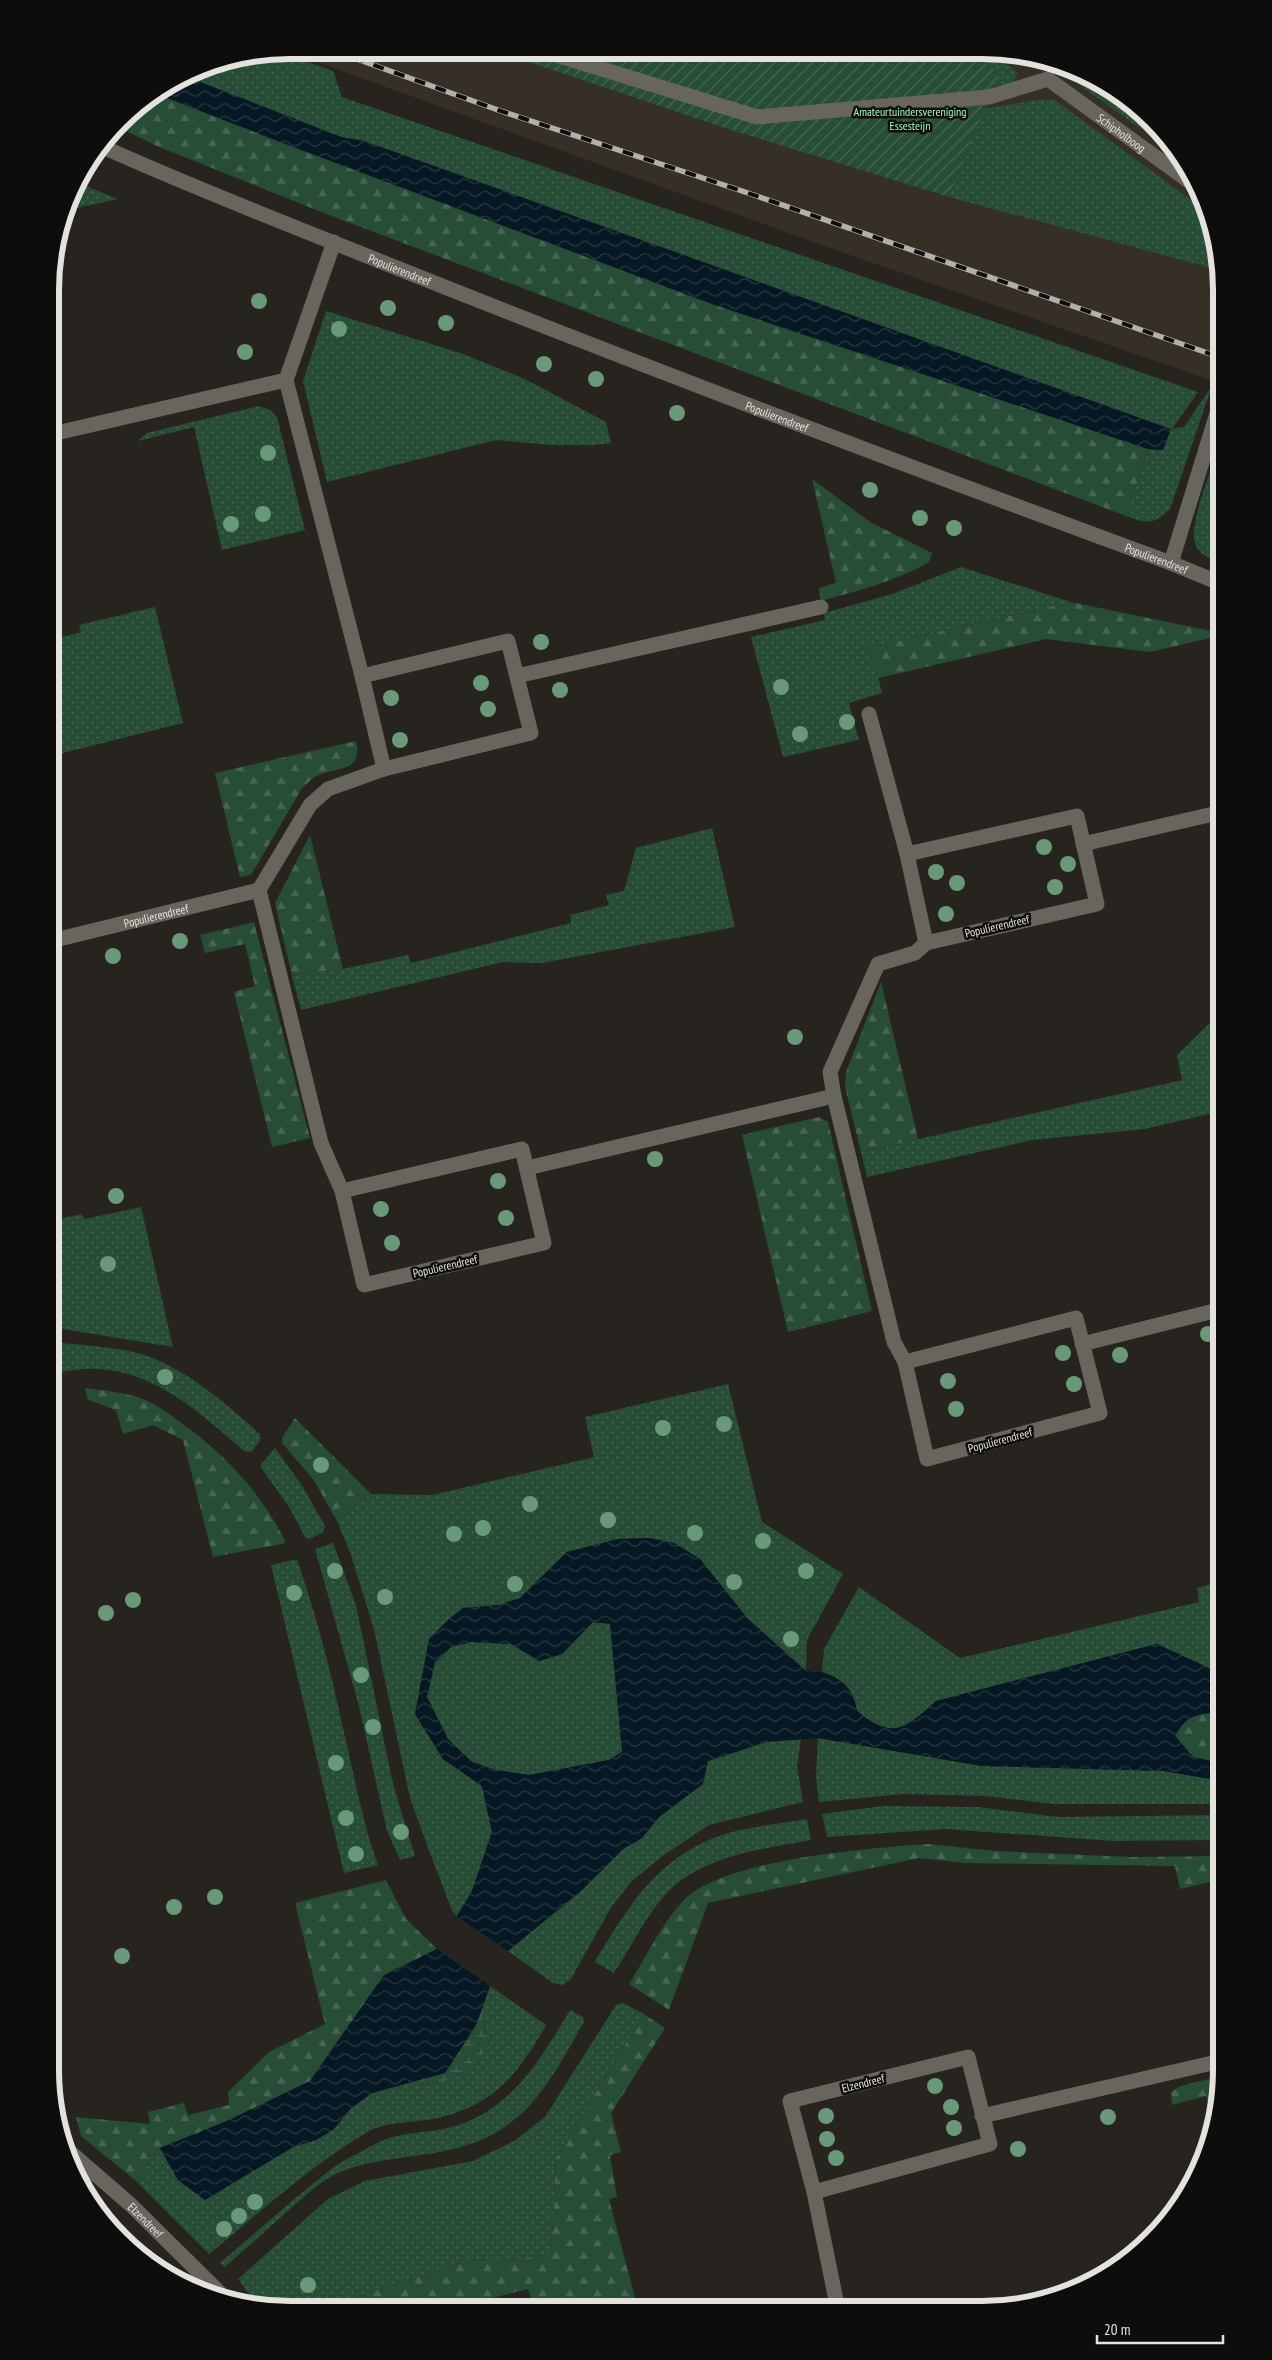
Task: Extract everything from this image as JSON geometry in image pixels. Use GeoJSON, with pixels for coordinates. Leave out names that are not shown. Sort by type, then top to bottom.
{"type":"FeatureCollection","features":[{"type":"Feature","properties":{"kind":"street","name":"Schipholboog"},"geometry":{"type":"LineString","coordinates":[[570,59],[757,117],[989,97],[1048,79],[1184,178]]}},
{"type":"Feature","properties":{"kind":"street","name":"Populierendreef"},"geometry":{"type":"LineString","coordinates":[[106,148],[238,206],[334,242],[507,312],[1213,580]]}},
{"type":"Feature","properties":{"kind":"street"},"geometry":{"type":"LineString","coordinates":[[334,242],[286,380],[384,769]]}},
{"type":"Feature","properties":{"kind":"street"},"geometry":{"type":"LineString","coordinates":[[59,432],[286,380]]}},
{"type":"Feature","properties":{"kind":"street"},"geometry":{"type":"LineString","coordinates":[[1171,563],[1213,426]]}},
{"type":"Feature","properties":{"kind":"street"},"geometry":{"type":"LineString","coordinates":[[517,676],[821,607]]}},
{"type":"Feature","properties":{"kind":"street"},"geometry":{"type":"LineString","coordinates":[[259,890],[310,804],[328,789],[384,769],[531,734],[508,641],[362,676]]}},
{"type":"Feature","properties":{"kind":"street"},"geometry":{"type":"LineString","coordinates":[[869,714],[907,854],[926,942]]}},
{"type":"Feature","properties":{"kind":"street"},"geometry":{"type":"LineString","coordinates":[[1083,844],[1213,814]]}},
{"type":"Feature","properties":{"kind":"street","name":"Populierendreef"},"geometry":{"type":"LineString","coordinates":[[906,1362],[1076,1318],[1100,1413],[928,1459],[906,1362],[894,1342],[834,1096],[830,1072],[878,964],[915,954],[926,942],[1097,904],[1077,816],[907,854]]}},
{"type":"Feature","properties":{"kind":"street","name":"Populierendreef"},"geometry":{"type":"LineString","coordinates":[[59,939],[259,890],[321,1144],[342,1191],[364,1285],[544,1243],[522,1149],[342,1191]]}},
{"type":"Feature","properties":{"kind":"street"},"geometry":{"type":"LineString","coordinates":[[527,1168],[834,1096]]}},
{"type":"Feature","properties":{"kind":"street"},"geometry":{"type":"LineString","coordinates":[[1082,1344],[1213,1311]]}},
{"type":"Feature","properties":{"kind":"street","name":"Elzendreef"},"geometry":{"type":"LineString","coordinates":[[814,2192],[990,2144],[968,2057],[790,2102],[814,2192],[836,2301]]}},
{"type":"Feature","properties":{"kind":"street"},"geometry":{"type":"LineString","coordinates":[[982,2116],[1213,2063]]}},
{"type":"Feature","properties":{"kind":"street","name":"Elzendreef"},"geometry":{"type":"LineString","coordinates":[[75,2157],[131,2205],[216,2289]]}},
{"type":"Feature","properties":{"kind":"shaded area"},"geometry":{"type":"Polygon","coordinates":[[[309,59],[997,59],[1027,63],[1057,71],[1071,76],[1111,98],[1146,126],[1174,161],[1196,201],[1209,245],[1213,275],[1213,381],[830,248],[309,59]]]}},
{"type":"Feature","properties":{"kind":"green space"},"geometry":{"type":"Polygon","coordinates":[[[275,59],[300,59],[333,71],[342,97],[1198,392],[1172,429],[1184,427],[1212,386],[1170,509],[1159,518],[1150,522],[1139,521],[1126,516],[1148,449],[1163,450],[1170,429],[364,141],[341,137],[194,80],[215,71],[245,63],[275,59]]]}},
{"type":"Feature","properties":{"kind":"green space","name":"Amateurtuindersvereniging Essesteijn"},"geometry":{"type":"Polygon","coordinates":[[[520,59],[980,59],[999,73],[949,197],[728,129],[520,59]]]}},
{"type":"Feature","properties":{"kind":"green space"},"geometry":{"type":"Polygon","coordinates":[[[980,59],[999,59],[1018,73],[1012,84],[993,86],[998,73],[980,59]]]}},
{"type":"Feature","properties":{"kind":"green space"},"geometry":{"type":"Polygon","coordinates":[[[1063,73],[1098,90],[1123,106],[1146,126],[1161,143],[1063,73]]]}},
{"type":"Feature","properties":{"kind":"green space"},"geometry":{"type":"Polygon","coordinates":[[[163,97],[712,304],[1148,449],[1126,516],[329,215],[157,146],[123,129],[149,106],[163,97]]]}},
{"type":"Feature","properties":{"kind":"green space"},"geometry":{"type":"Polygon","coordinates":[[[1038,100],[1055,100],[1197,205],[1209,245],[1212,268],[949,197],[984,109],[1038,100]]]}},
{"type":"Feature","properties":{"kind":"green space"},"geometry":{"type":"Polygon","coordinates":[[[84,185],[118,199],[73,209],[84,185]]]}},
{"type":"Feature","properties":{"kind":"green space"},"geometry":{"type":"Polygon","coordinates":[[[326,311],[463,354],[525,379],[606,422],[611,443],[551,445],[496,440],[327,482],[303,381],[326,311]]]}},
{"type":"Feature","properties":{"kind":"green space"},"geometry":{"type":"Polygon","coordinates":[[[259,406],[270,410],[277,417],[305,530],[222,550],[194,427],[138,441],[147,433],[259,406]]]}},
{"type":"Feature","properties":{"kind":"green space"},"geometry":{"type":"Polygon","coordinates":[[[1213,465],[1213,559],[1201,552],[1196,546],[1194,537],[1198,510],[1213,465]]]}},
{"type":"Feature","properties":{"kind":"green space"},"geometry":{"type":"Polygon","coordinates":[[[812,479],[870,522],[932,553],[929,562],[890,580],[821,601],[819,588],[836,583],[812,479]]]}},
{"type":"Feature","properties":{"kind":"green space"},"geometry":{"type":"Polygon","coordinates":[[[961,567],[1071,602],[866,648],[878,676],[882,693],[849,703],[859,740],[783,757],[751,637],[825,620],[824,613],[892,594],[961,567]]]}},
{"type":"Feature","properties":{"kind":"green space"},"geometry":{"type":"Polygon","coordinates":[[[1071,602],[1213,631],[1213,637],[1150,652],[1046,639],[879,678],[866,648],[1071,602]]]}},
{"type":"Feature","properties":{"kind":"green space"},"geometry":{"type":"Polygon","coordinates":[[[155,607],[183,723],[59,754],[59,638],[81,632],[79,625],[155,607]]]}},
{"type":"Feature","properties":{"kind":"green space"},"geometry":{"type":"Polygon","coordinates":[[[356,741],[356,758],[352,763],[347,767],[319,775],[307,783],[251,875],[240,877],[215,773],[356,741]]]}},
{"type":"Feature","properties":{"kind":"green space"},"geometry":{"type":"Polygon","coordinates":[[[712,828],[735,927],[542,963],[503,962],[301,1010],[292,976],[343,969],[408,955],[411,963],[571,923],[570,915],[609,905],[606,895],[624,891],[636,848],[712,828]]]}},
{"type":"Feature","properties":{"kind":"green space"},"geometry":{"type":"Polygon","coordinates":[[[310,835],[343,969],[292,976],[275,903],[310,835]]]}},
{"type":"Feature","properties":{"kind":"green space"},"geometry":{"type":"Polygon","coordinates":[[[254,922],[310,1138],[272,1147],[234,992],[255,986],[245,944],[205,953],[200,935],[254,922]]]}},
{"type":"Feature","properties":{"kind":"green space"},"geometry":{"type":"Polygon","coordinates":[[[881,982],[918,1139],[861,1152],[845,1087],[846,1072],[881,982]]]}},
{"type":"Feature","properties":{"kind":"green space"},"geometry":{"type":"Polygon","coordinates":[[[1213,1020],[1213,1113],[1145,1129],[1032,1140],[867,1177],[861,1152],[1182,1080],[1177,1055],[1213,1020]]]}},
{"type":"Feature","properties":{"kind":"green space"},"geometry":{"type":"Polygon","coordinates":[[[819,1117],[828,1122],[872,1311],[788,1332],[742,1135],[819,1117]]]}},
{"type":"Feature","properties":{"kind":"green space"},"geometry":{"type":"Polygon","coordinates":[[[141,1207],[173,1347],[59,1328],[59,1219],[81,1214],[85,1219],[141,1207]]]}},
{"type":"Feature","properties":{"kind":"green space"},"geometry":{"type":"Polygon","coordinates":[[[59,1343],[128,1351],[150,1357],[181,1372],[222,1401],[260,1434],[260,1441],[251,1452],[244,1451],[195,1410],[158,1386],[118,1372],[97,1369],[59,1372],[59,1343]]]}},
{"type":"Feature","properties":{"kind":"green space"},"geometry":{"type":"Polygon","coordinates":[[[728,1384],[762,1522],[843,1574],[807,1640],[806,1671],[748,1619],[700,1559],[674,1543],[649,1538],[618,1539],[567,1552],[520,1598],[499,1605],[463,1608],[429,1639],[415,1714],[443,1759],[482,1786],[492,1832],[472,1891],[457,1917],[452,1910],[410,1798],[374,1629],[350,1552],[337,1521],[371,1494],[433,1495],[594,1457],[585,1417],[728,1384]]]}},
{"type":"Feature","properties":{"kind":"green space"},"geometry":{"type":"Polygon","coordinates":[[[85,1388],[141,1398],[167,1412],[200,1437],[229,1463],[255,1493],[277,1525],[286,1543],[213,1557],[183,1440],[153,1425],[123,1434],[116,1410],[88,1400],[85,1388]]]}},
{"type":"Feature","properties":{"kind":"green space"},"geometry":{"type":"Polygon","coordinates":[[[295,1418],[371,1494],[337,1521],[313,1479],[282,1443],[282,1438],[295,1418]]]}},
{"type":"Feature","properties":{"kind":"green space"},"geometry":{"type":"Polygon","coordinates":[[[275,1448],[303,1487],[325,1526],[323,1532],[310,1539],[305,1537],[289,1507],[260,1466],[275,1448]]]}},
{"type":"Feature","properties":{"kind":"green space"},"geometry":{"type":"Polygon","coordinates":[[[333,1543],[356,1605],[393,1784],[415,1856],[400,1860],[387,1831],[359,1706],[315,1549],[333,1543]]]}},
{"type":"Feature","properties":{"kind":"green space"},"geometry":{"type":"Polygon","coordinates":[[[297,1559],[323,1643],[363,1814],[378,1865],[344,1873],[271,1565],[297,1559]]]}},
{"type":"Feature","properties":{"kind":"green space"},"geometry":{"type":"Polygon","coordinates":[[[1213,1584],[1213,1670],[1156,1644],[936,1701],[907,1724],[890,1728],[880,1726],[857,1711],[850,1690],[841,1682],[822,1671],[824,1649],[859,1587],[960,1658],[1199,1602],[1197,1588],[1213,1584]]]}},
{"type":"Feature","properties":{"kind":"green space"},"geometry":{"type":"Polygon","coordinates":[[[593,1622],[610,1624],[623,1752],[609,1760],[529,1775],[496,1770],[472,1762],[448,1739],[427,1697],[435,1662],[451,1647],[471,1642],[511,1644],[539,1661],[562,1654],[593,1622]]]}},
{"type":"Feature","properties":{"kind":"green space"},"geometry":{"type":"Polygon","coordinates":[[[1213,1713],[1213,1761],[1193,1757],[1175,1736],[1189,1719],[1213,1713]]]}},
{"type":"Feature","properties":{"kind":"green space"},"geometry":{"type":"Polygon","coordinates":[[[818,1738],[982,1766],[1164,1771],[1213,1779],[1213,1804],[1054,1804],[985,1796],[904,1794],[819,1802],[816,1777],[818,1738]]]}},
{"type":"Feature","properties":{"kind":"green space"},"geometry":{"type":"Polygon","coordinates":[[[801,1739],[797,1766],[803,1802],[709,1825],[661,1857],[631,1882],[610,1909],[571,1979],[562,1985],[553,1983],[508,1951],[582,1890],[623,1849],[642,1838],[659,1817],[702,1784],[708,1761],[766,1742],[801,1739]]]}},
{"type":"Feature","properties":{"kind":"green space"},"geometry":{"type":"Polygon","coordinates":[[[883,1806],[977,1807],[1058,1817],[1213,1815],[1213,1840],[1114,1841],[945,1829],[827,1837],[822,1814],[883,1806]]]}},
{"type":"Feature","properties":{"kind":"green space"},"geometry":{"type":"Polygon","coordinates":[[[807,1819],[811,1840],[749,1852],[709,1865],[690,1874],[659,1902],[614,1973],[595,1962],[635,1900],[667,1866],[686,1852],[707,1841],[732,1832],[807,1819]]]}},
{"type":"Feature","properties":{"kind":"green space"},"geometry":{"type":"Polygon","coordinates":[[[929,1844],[995,1851],[1131,1857],[1213,1856],[1213,1881],[1180,1889],[1175,1866],[965,1863],[919,1858],[708,1903],[669,2010],[629,1984],[655,1939],[677,1907],[686,1898],[706,1885],[733,1874],[766,1865],[801,1858],[929,1844]]]}},
{"type":"Feature","properties":{"kind":"green space"},"geometry":{"type":"Polygon","coordinates":[[[386,1880],[406,1919],[437,1949],[384,1975],[310,2081],[229,2120],[160,2148],[136,2181],[81,2136],[76,2117],[150,2124],[148,2112],[184,2103],[188,2115],[229,2105],[228,2092],[269,2052],[325,2024],[295,1903],[386,1880]]]}},
{"type":"Feature","properties":{"kind":"green space"},"geometry":{"type":"Polygon","coordinates":[[[490,1986],[546,2025],[524,2060],[499,2088],[485,2099],[449,2115],[427,2120],[390,2124],[371,2130],[349,2143],[308,2173],[209,2254],[136,2181],[160,2148],[178,2180],[205,2200],[293,2147],[316,2140],[334,2129],[350,2109],[372,2093],[438,2083],[489,2045],[481,2012],[490,1986]]]}},
{"type":"Feature","properties":{"kind":"green space"},"geometry":{"type":"Polygon","coordinates":[[[623,2003],[644,2014],[556,2158],[551,2257],[471,2260],[348,2301],[275,2301],[252,2298],[238,2279],[328,2199],[365,2181],[473,2161],[514,2141],[545,2117],[616,2005],[623,2003]]]}},
{"type":"Feature","properties":{"kind":"green space"},"geometry":{"type":"Polygon","coordinates":[[[570,2010],[583,2017],[584,2022],[555,2072],[540,2093],[524,2111],[506,2126],[484,2138],[458,2148],[367,2164],[332,2176],[310,2191],[225,2267],[220,2263],[305,2190],[344,2161],[386,2139],[451,2127],[472,2120],[490,2109],[507,2096],[535,2065],[570,2010]]]}},
{"type":"Feature","properties":{"kind":"green space"},"geometry":{"type":"Polygon","coordinates":[[[481,2012],[489,2045],[468,2072],[438,2083],[372,2093],[445,2073],[476,2025],[481,2012]]]}},
{"type":"Feature","properties":{"kind":"green space"},"geometry":{"type":"Polygon","coordinates":[[[644,2014],[665,2028],[611,2113],[621,2152],[610,2155],[617,2197],[609,2199],[636,2301],[532,2301],[528,2289],[480,2301],[348,2301],[471,2260],[551,2257],[556,2158],[644,2014]]]}},
{"type":"Feature","properties":{"kind":"green space"},"geometry":{"type":"Polygon","coordinates":[[[1213,2078],[1210,2110],[1206,2096],[1172,2105],[1171,2092],[1180,2086],[1213,2078]]]}},
{"type":"Feature","properties":{"kind":"water"},"geometry":{"type":"Polygon","coordinates":[[[194,80],[341,137],[364,141],[1171,429],[1163,450],[1148,449],[712,304],[163,97],[194,80]]]}},
{"type":"Feature","properties":{"kind":"water"},"geometry":{"type":"Polygon","coordinates":[[[649,1538],[674,1543],[700,1559],[748,1619],[806,1671],[825,1673],[840,1680],[851,1693],[857,1711],[880,1726],[890,1728],[907,1724],[936,1701],[1157,1644],[1213,1670],[1213,1713],[1194,1716],[1189,1719],[1175,1736],[1193,1757],[1213,1761],[1213,1779],[1164,1771],[982,1766],[818,1738],[766,1742],[708,1761],[703,1784],[659,1817],[642,1838],[623,1849],[582,1890],[508,1951],[490,1986],[476,2025],[445,2073],[372,2093],[350,2109],[334,2129],[316,2140],[293,2147],[205,2200],[178,2180],[160,2148],[229,2120],[310,2081],[384,1975],[437,1949],[472,1891],[492,1832],[482,1786],[443,1759],[415,1714],[429,1639],[463,1608],[499,1605],[520,1598],[567,1552],[618,1539],[649,1538]],[[593,1622],[562,1654],[539,1661],[511,1644],[471,1642],[451,1647],[435,1662],[427,1697],[448,1739],[472,1762],[496,1770],[529,1775],[609,1760],[622,1752],[610,1624],[593,1622]]]}},
{"type":"Feature","properties":{"kind":"pier"},"geometry":{"type":"Polygon","coordinates":[[[457,1917],[508,1951],[490,1986],[437,1949],[457,1917]]]}},
{"type":"Feature","properties":{"kind":"railway"},"geometry":{"type":"LineString","coordinates":[[357,59],[498,110],[748,193],[1213,355]]}}]}
